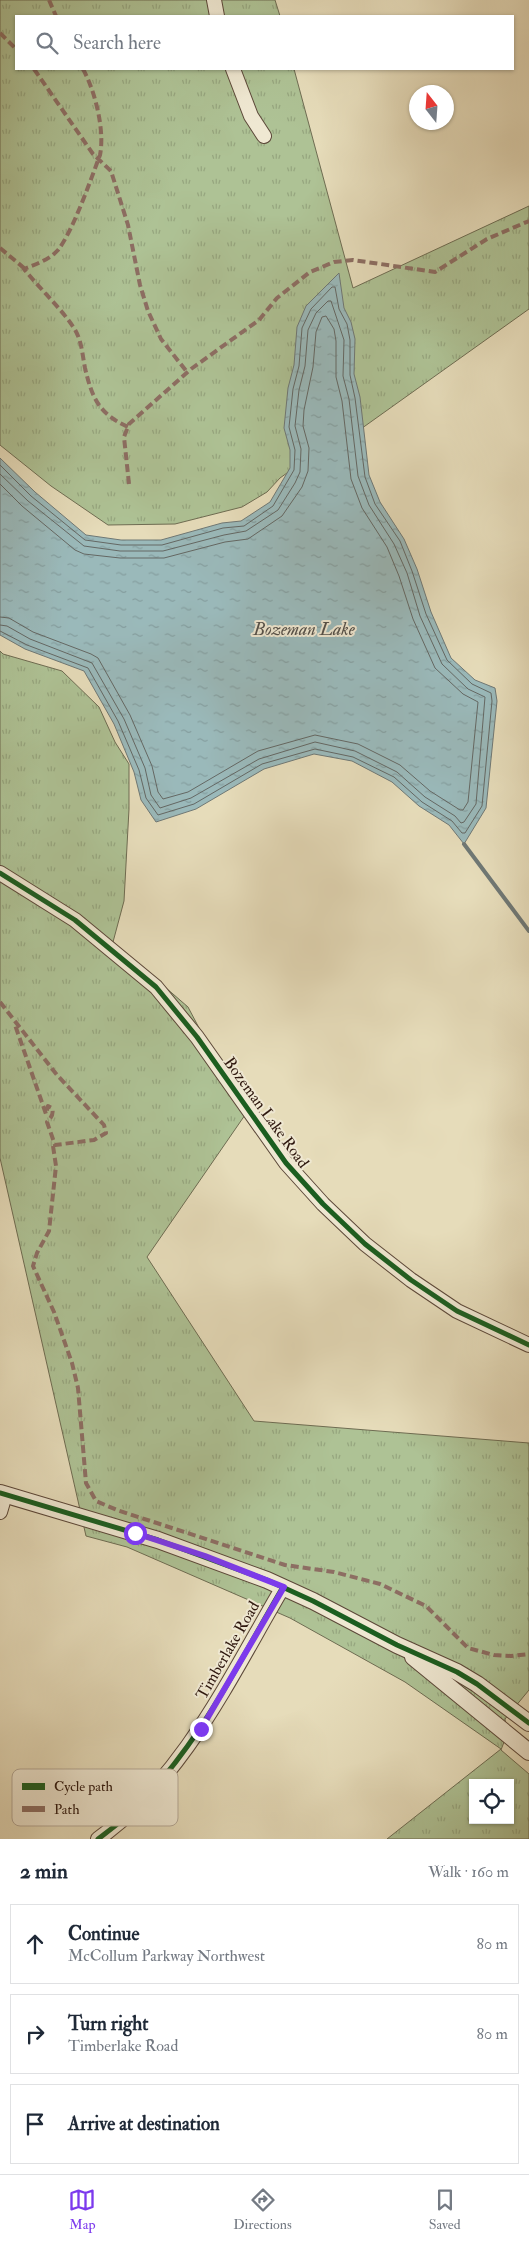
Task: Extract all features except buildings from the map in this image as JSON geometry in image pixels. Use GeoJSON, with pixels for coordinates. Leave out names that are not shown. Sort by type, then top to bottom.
{"type":"FeatureCollection","features":[{"type":"Feature","properties":{"kind":"street"},"geometry":{"type":"LineString","coordinates":[[214,0],[217,15]]}},
{"type":"Feature","properties":{"kind":"street"},"geometry":{"type":"LineString","coordinates":[[233,70],[251,116],[264,136]]}},
{"type":"Feature","properties":{"kind":"street","name":"Bozeman Lake Road"},"geometry":{"type":"LineString","coordinates":[[0,874],[76,920],[156,987],[197,1037],[286,1163],[323,1204],[365,1244],[410,1280],[457,1311],[529,1345]]}},
{"type":"Feature","properties":{"kind":"street"},"geometry":{"type":"LineString","coordinates":[[0,1512],[2,1494],[158,1540],[252,1573],[284,1587],[397,1645],[457,1672],[528,1720],[513,1739]]}},
{"type":"Feature","properties":{"kind":"street","name":"Timberlake Road"},"geometry":{"type":"LineString","coordinates":[[169,1769],[201,1729],[284,1587]]}},
{"type":"Feature","properties":{"kind":"street"},"geometry":{"type":"LineString","coordinates":[[397,1645],[529,1752]]}},
{"type":"Feature","properties":{"kind":"street","name":"Timberlake Road"},"geometry":{"type":"LineString","coordinates":[[98,1839],[115,1826]]}},
{"type":"Feature","properties":{"kind":"green space"},"geometry":{"type":"Polygon","coordinates":[[[0,0],[275,0],[280,15],[15,15],[15,70],[294,70],[353,288],[529,206],[529,309],[330,451],[301,463],[280,478],[267,492],[242,507],[175,524],[108,525],[51,486],[0,445],[0,0]]]}},
{"type":"Feature","properties":{"kind":"green space"},"geometry":{"type":"Polygon","coordinates":[[[0,651],[3,654],[62,671],[99,707],[115,742],[129,764],[129,809],[124,901],[113,942],[188,1007],[245,1115],[147,1257],[254,1421],[529,1443],[529,1690],[505,1719],[507,1734],[501,1750],[529,1774],[529,1839],[387,1839],[501,1749],[405,1682],[290,1618],[127,1547],[86,1536],[0,1158],[0,651]]]}},
{"type":"Feature","properties":{"kind":"water","name":"Bozeman Lake"},"geometry":{"type":"Polygon","coordinates":[[[339,273],[344,308],[351,322],[355,339],[354,374],[360,397],[369,475],[380,502],[404,539],[417,569],[431,612],[451,658],[475,680],[495,688],[497,701],[486,808],[464,844],[449,825],[419,806],[392,782],[352,761],[314,754],[264,769],[196,809],[156,822],[141,800],[134,772],[114,724],[84,671],[25,649],[0,635],[0,458],[35,492],[86,535],[121,540],[161,540],[222,523],[241,521],[270,502],[290,468],[290,450],[284,428],[288,388],[294,365],[297,327],[306,306],[339,273]]]}},
{"type":"Feature","properties":{"kind":"waterway"},"geometry":{"type":"LineString","coordinates":[[464,844],[529,931]]}},
{"type":"Feature","properties":{"kind":"marked path"},"geometry":{"type":"LineString","coordinates":[[49,0],[56,15]]}},
{"type":"Feature","properties":{"kind":"marked path"},"geometry":{"type":"LineString","coordinates":[[0,33],[15,48]]}},
{"type":"Feature","properties":{"kind":"marked path"},"geometry":{"type":"LineString","coordinates":[[35,70],[93,154],[111,171],[128,225],[140,285],[148,311],[161,339],[187,372]]}},
{"type":"Feature","properties":{"kind":"marked path"},"geometry":{"type":"LineString","coordinates":[[83,70],[98,111],[101,134],[100,155],[70,231],[64,241],[51,256],[24,269],[63,313],[77,333],[85,368],[98,404],[110,417],[128,427]]}},
{"type":"Feature","properties":{"kind":"marked path"},"geometry":{"type":"LineString","coordinates":[[129,484],[124,437],[129,424],[191,369],[259,320],[277,298],[310,272],[334,262],[353,260],[435,272],[487,239],[529,221]]}},
{"type":"Feature","properties":{"kind":"marked path"},"geometry":{"type":"LineString","coordinates":[[0,248],[24,268]]}},
{"type":"Feature","properties":{"kind":"marked path"},"geometry":{"type":"LineString","coordinates":[[0,1002],[57,1075],[104,1125],[106,1133],[94,1140],[55,1145],[47,1122],[52,1116],[52,1108],[48,1106],[46,1114],[15,1025]]}},
{"type":"Feature","properties":{"kind":"marked path"},"geometry":{"type":"LineString","coordinates":[[53,1146],[56,1166],[49,1231],[37,1253],[33,1266],[54,1312],[72,1363],[78,1388],[86,1483],[96,1501],[117,1510],[285,1565],[334,1572],[380,1584],[426,1606],[468,1648],[494,1655],[529,1654]]}},
{"type":"Feature","properties":{"kind":"cycle path"},"geometry":{"type":"LineString","coordinates":[[0,873],[75,920],[156,987],[197,1037],[286,1163],[323,1204],[365,1244],[411,1280],[457,1311],[529,1345]]}},
{"type":"Feature","properties":{"kind":"cycle path"},"geometry":{"type":"LineString","coordinates":[[0,1493],[158,1540],[267,1580],[313,1601],[397,1645],[457,1672],[477,1684],[529,1723]]}},
{"type":"Feature","properties":{"kind":"cycle path"},"geometry":{"type":"LineString","coordinates":[[170,1769],[203,1723],[283,1587]]}},
{"type":"Feature","properties":{"kind":"cycle path"},"geometry":{"type":"LineString","coordinates":[[98,1839],[114,1826]]}},
{"type":"Feature","properties":{"kind":"route"},"geometry":{"type":"LineString","coordinates":[[135,1533],[252,1573],[284,1587],[201,1729]]}}]}
